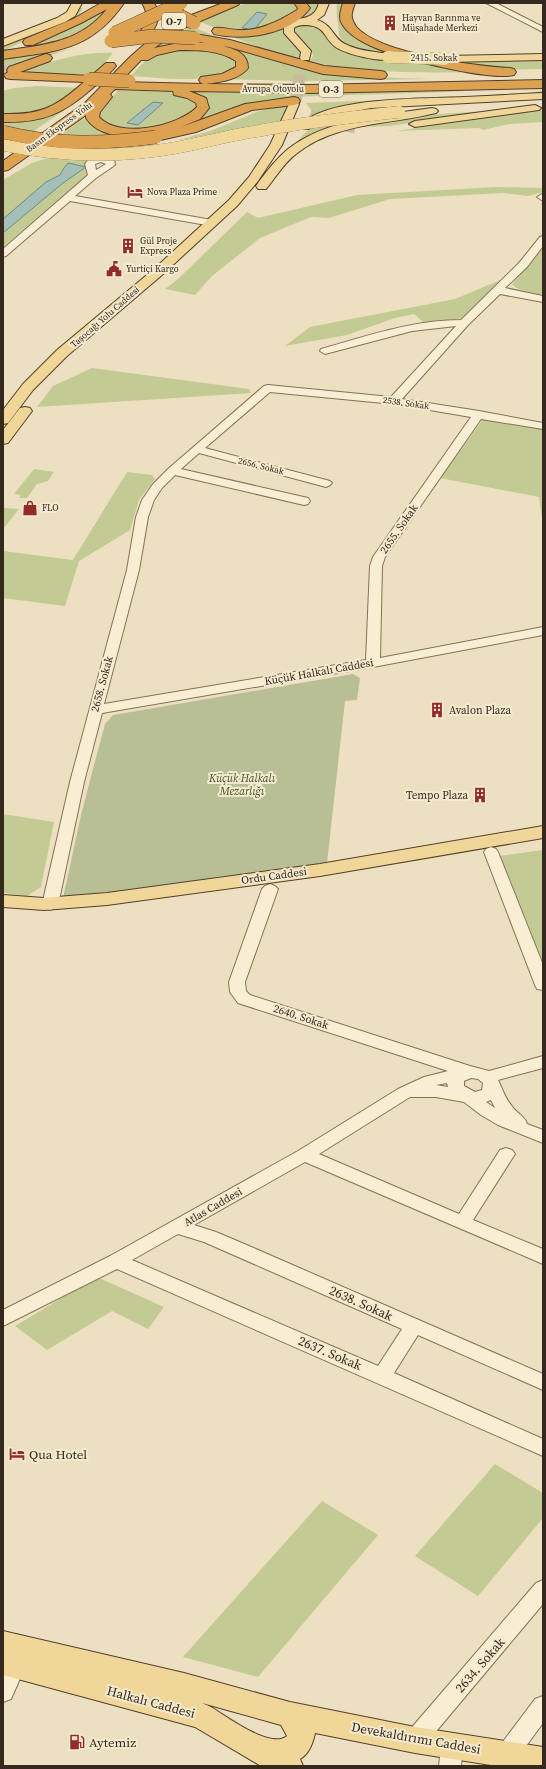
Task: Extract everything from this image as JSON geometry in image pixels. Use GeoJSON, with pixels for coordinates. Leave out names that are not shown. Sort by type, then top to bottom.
{"type":"FeatureCollection","features":[{"type":"Feature","properties":{"kind":"highway"},"geometry":{"type":"LineString","coordinates":[[58,28],[74,19],[84,11],[86,3]]}},
{"type":"Feature","properties":{"kind":"highway"},"geometry":{"type":"LineString","coordinates":[[3,55],[95,12],[110,3]]}},
{"type":"Feature","properties":{"kind":"highway"},"geometry":{"type":"LineString","coordinates":[[3,55],[49,47],[82,36],[100,25],[118,3]]}},
{"type":"Feature","properties":{"kind":"highway"},"geometry":{"type":"LineString","coordinates":[[134,46],[149,29],[153,22],[153,12],[148,3]]}},
{"type":"Feature","properties":{"kind":"highway"},"geometry":{"type":"LineString","coordinates":[[161,3],[172,12],[230,33],[260,32],[280,24],[301,12],[304,8],[300,3]]}},
{"type":"Feature","properties":{"kind":"highway"},"geometry":{"type":"LineString","coordinates":[[7,77],[102,41],[181,3]]}},
{"type":"Feature","properties":{"kind":"highway","name":"O-7"},"geometry":{"type":"LineString","coordinates":[[126,62],[134,46],[168,24],[218,3]]}},
{"type":"Feature","properties":{"kind":"highway","name":"O-7"},"geometry":{"type":"LineString","coordinates":[[126,62],[178,26],[201,23],[234,3]]}},
{"type":"Feature","properties":{"kind":"highway"},"geometry":{"type":"LineString","coordinates":[[201,23],[243,3]]}},
{"type":"Feature","properties":{"kind":"highway"},"geometry":{"type":"LineString","coordinates":[[349,3],[346,15],[348,25],[357,34],[381,46],[431,61],[466,69],[495,72],[543,72]]}},
{"type":"Feature","properties":{"kind":"highway"},"geometry":{"type":"LineString","coordinates":[[201,23],[231,40],[286,61]]}},
{"type":"Feature","properties":{"kind":"highway"},"geometry":{"type":"LineString","coordinates":[[3,55],[102,41],[153,36],[195,38],[230,44],[286,61],[324,70],[360,74],[543,76]]}},
{"type":"Feature","properties":{"kind":"highway"},"geometry":{"type":"LineString","coordinates":[[3,118],[34,118],[53,112],[65,106],[126,62],[155,51],[184,46],[202,47],[223,51],[239,58],[243,63],[242,68],[235,73],[217,78],[119,85],[94,111],[92,118],[98,125],[114,130],[146,132],[167,128],[195,117],[203,108],[204,104],[198,98],[183,92],[119,85]]}},
{"type":"Feature","properties":{"kind":"highway","name":"Basın Ekspress Yolu"},"geometry":{"type":"LineString","coordinates":[[3,167],[74,119],[119,85],[126,62]]}},
{"type":"Feature","properties":{"kind":"highway","name":"Basın Ekspress Yolu"},"geometry":{"type":"LineString","coordinates":[[3,158],[80,104],[99,87],[114,70],[126,62]]}},
{"type":"Feature","properties":{"kind":"highway","name":"Avrupa Otoyolu"},"geometry":{"type":"LineString","coordinates":[[7,77],[28,85],[86,82],[119,85],[309,89],[543,84]]}},
{"type":"Feature","properties":{"kind":"highway","name":"Avrupa Otoyolu"},"geometry":{"type":"LineString","coordinates":[[119,85],[292,84],[543,79]]}},
{"type":"Feature","properties":{"kind":"highway"},"geometry":{"type":"LineString","coordinates":[[3,132],[46,141],[82,143],[116,142],[156,137],[191,129],[242,109],[292,101],[428,96],[543,89]]}},
{"type":"Feature","properties":{"kind":"highway"},"geometry":{"type":"LineString","coordinates":[[3,174],[27,160],[54,151],[142,143],[190,134],[262,105]]}},
{"type":"Feature","properties":{"kind":"main road"},"geometry":{"type":"LineString","coordinates":[[3,43],[61,20],[71,14],[77,3]]}},
{"type":"Feature","properties":{"kind":"main road"},"geometry":{"type":"LineString","coordinates":[[305,58],[306,51],[289,33],[289,27],[298,22],[318,17],[322,11],[324,3]]}},
{"type":"Feature","properties":{"kind":"main road"},"geometry":{"type":"LineString","coordinates":[[331,35],[332,3]]}},
{"type":"Feature","properties":{"kind":"main road","name":"2415. Sokak"},"geometry":{"type":"LineString","coordinates":[[298,22],[320,23],[326,27],[337,43],[344,48],[365,54],[388,57],[444,58],[543,56]]}},
{"type":"Feature","properties":{"kind":"main road"},"geometry":{"type":"LineString","coordinates":[[163,276],[254,179],[308,124],[315,119],[334,112],[363,106],[543,96]]}},
{"type":"Feature","properties":{"kind":"main road"},"geometry":{"type":"LineString","coordinates":[[3,141],[43,149],[73,152],[130,151],[154,148],[303,120],[543,100]]}},
{"type":"Feature","properties":{"kind":"main road"},"geometry":{"type":"LineString","coordinates":[[254,179],[276,145],[297,104],[303,111],[310,115]]}},
{"type":"Feature","properties":{"kind":"main road"},"geometry":{"type":"LineString","coordinates":[[3,145],[42,152],[76,155],[126,154],[176,148],[254,131],[313,121],[398,111],[432,111],[543,105]]}},
{"type":"Feature","properties":{"kind":"main road"},"geometry":{"type":"LineString","coordinates":[[358,128],[384,128],[543,105]]}},
{"type":"Feature","properties":{"kind":"main road"},"geometry":{"type":"LineString","coordinates":[[163,276],[246,204],[286,157],[297,148],[314,138],[379,118],[432,111]]}},
{"type":"Feature","properties":{"kind":"main road"},"geometry":{"type":"LineString","coordinates":[[212,223],[227,222]]}},
{"type":"Feature","properties":{"kind":"main road","name":"Taşocağı Yolu Caddesi"},"geometry":{"type":"LineString","coordinates":[[3,440],[32,402],[62,354],[141,286],[163,276]]}},
{"type":"Feature","properties":{"kind":"main road","name":"Taşocağı Yolu Caddesi"},"geometry":{"type":"LineString","coordinates":[[3,420],[28,387],[48,376]]}},
{"type":"Feature","properties":{"kind":"main road","name":"Ordu Caddesi"},"geometry":{"type":"LineString","coordinates":[[3,901],[31,905],[50,905],[329,868],[461,844],[543,832]]}},
{"type":"Feature","properties":{"kind":"main road","name":"Ordu Caddesi"},"geometry":{"type":"LineString","coordinates":[[3,914],[36,917],[70,915],[364,875],[543,844]]}},
{"type":"Feature","properties":{"kind":"main road","name":"Halkalı Caddesi"},"geometry":{"type":"LineString","coordinates":[[7,1657],[184,1686],[290,1715]]}},
{"type":"Feature","properties":{"kind":"main road","name":"Halkalı Caddesi"},"geometry":{"type":"LineString","coordinates":[[7,1657],[201,1716],[289,1766]]}},
{"type":"Feature","properties":{"kind":"main road"},"geometry":{"type":"LineString","coordinates":[[255,1748],[274,1753],[287,1752],[294,1748],[300,1741],[301,1734],[290,1715]]}},
{"type":"Feature","properties":{"kind":"main road","name":"Devekaldırımı Caddesi"},"geometry":{"type":"LineString","coordinates":[[290,1715],[415,1740],[451,1756],[507,1754],[543,1760]]}},
{"type":"Feature","properties":{"kind":"street"},"geometry":{"type":"LineString","coordinates":[[490,3],[543,30]]}},
{"type":"Feature","properties":{"kind":"street"},"geometry":{"type":"LineString","coordinates":[[530,24],[543,22]]}},
{"type":"Feature","properties":{"kind":"street"},"geometry":{"type":"LineString","coordinates":[[3,254],[92,176]]}},
{"type":"Feature","properties":{"kind":"street"},"geometry":{"type":"LineString","coordinates":[[68,198],[212,223]]}},
{"type":"Feature","properties":{"kind":"street"},"geometry":{"type":"LineString","coordinates":[[394,401],[464,324],[502,292],[543,239]]}},
{"type":"Feature","properties":{"kind":"street"},"geometry":{"type":"LineString","coordinates":[[502,292],[514,292],[543,299]]}},
{"type":"Feature","properties":{"kind":"street"},"geometry":{"type":"LineString","coordinates":[[502,292],[511,296],[543,304]]}},
{"type":"Feature","properties":{"kind":"street"},"geometry":{"type":"LineString","coordinates":[[325,351],[424,325],[448,322],[464,324]]}},
{"type":"Feature","properties":{"kind":"street","name":"2538. Sokak"},"geometry":{"type":"LineString","coordinates":[[268,388],[394,401],[479,414],[543,426]]}},
{"type":"Feature","properties":{"kind":"street","name":"2658. Sokak"},"geometry":{"type":"LineString","coordinates":[[50,905],[76,782],[133,570],[142,517],[148,500],[172,471],[268,388]]}},
{"type":"Feature","properties":{"kind":"street","name":"2655. Sokak"},"geometry":{"type":"LineString","coordinates":[[373,663],[376,566],[379,557],[479,414]]}},
{"type":"Feature","properties":{"kind":"street","name":"2656. Sokak"},"geometry":{"type":"LineString","coordinates":[[196,449],[326,483]]}},
{"type":"Feature","properties":{"kind":"street"},"geometry":{"type":"LineString","coordinates":[[172,471],[304,501]]}},
{"type":"Feature","properties":{"kind":"street","name":"Küçük Halkalı Caddesi"},"geometry":{"type":"LineString","coordinates":[[95,710],[373,663],[543,631]]}},
{"type":"Feature","properties":{"kind":"street"},"geometry":{"type":"LineString","coordinates":[[491,852],[543,985]]}},
{"type":"Feature","properties":{"kind":"street","name":"2640. Sokak"},"geometry":{"type":"LineString","coordinates":[[270,889],[237,982],[238,992],[244,999],[464,1074]]}},
{"type":"Feature","properties":{"kind":"street"},"geometry":{"type":"LineString","coordinates":[[490,1082],[543,1062]]}},
{"type":"Feature","properties":{"kind":"street"},"geometry":{"type":"LineString","coordinates":[[480,1073],[490,1082],[506,1112],[513,1120],[543,1136],[511,1125],[492,1115],[459,1093],[454,1084],[464,1074],[480,1073]]}},
{"type":"Feature","properties":{"kind":"street","name":"Atlas Caddesi"},"geometry":{"type":"LineString","coordinates":[[7,1315],[116,1261],[177,1227],[304,1155],[404,1093],[430,1081],[464,1074]]}},
{"type":"Feature","properties":{"kind":"street"},"geometry":{"type":"LineString","coordinates":[[404,1093],[423,1090],[467,1097],[482,1097],[490,1090],[490,1082]]}},
{"type":"Feature","properties":{"kind":"street"},"geometry":{"type":"LineString","coordinates":[[462,1223],[506,1154]]}},
{"type":"Feature","properties":{"kind":"street"},"geometry":{"type":"LineString","coordinates":[[304,1155],[543,1257]]}},
{"type":"Feature","properties":{"kind":"street","name":"2638. Sokak"},"geometry":{"type":"LineString","coordinates":[[177,1227],[216,1240],[543,1382]]}},
{"type":"Feature","properties":{"kind":"street","name":"2637. Sokak"},"geometry":{"type":"LineString","coordinates":[[116,1261],[382,1376],[543,1448]]}},
{"type":"Feature","properties":{"kind":"street"},"geometry":{"type":"LineString","coordinates":[[382,1376],[414,1326]]}},
{"type":"Feature","properties":{"kind":"street","name":"2634. Sokak"},"geometry":{"type":"LineString","coordinates":[[415,1740],[543,1589]]}},
{"type":"Feature","properties":{"kind":"street"},"geometry":{"type":"LineString","coordinates":[[3,1692],[7,1657]]}},
{"type":"Feature","properties":{"kind":"street"},"geometry":{"type":"LineString","coordinates":[[507,1754],[543,1706]]}},
{"type":"Feature","properties":{"kind":"green space"},"geometry":{"type":"Polygon","coordinates":[[[247,3],[296,3],[299,6],[298,11],[258,30],[224,31],[200,22],[221,12],[247,3]]]}},
{"type":"Feature","properties":{"kind":"green space"},"geometry":{"type":"Polygon","coordinates":[[[304,3],[319,3],[316,14],[284,27],[283,29],[287,37],[303,53],[302,58],[311,60],[313,55],[309,47],[292,32],[292,28],[295,25],[317,24],[328,39],[339,47],[483,73],[391,72],[323,65],[281,56],[226,34],[285,25],[304,3]]]}},
{"type":"Feature","properties":{"kind":"green space"},"geometry":{"type":"Polygon","coordinates":[[[337,3],[346,3],[343,21],[398,56],[357,49],[344,42],[339,34],[337,3]]]}},
{"type":"Feature","properties":{"kind":"green space"},"geometry":{"type":"Polygon","coordinates":[[[80,8],[83,8],[79,14],[70,20],[3,51],[3,45],[76,14],[80,8]]]}},
{"type":"Feature","properties":{"kind":"green space"},"geometry":{"type":"Polygon","coordinates":[[[105,10],[108,10],[88,29],[51,44],[16,51],[105,10]]]}},
{"type":"Feature","properties":{"kind":"green space"},"geometry":{"type":"Polygon","coordinates":[[[191,26],[226,41],[203,40],[327,74],[432,79],[304,81],[304,77],[294,77],[294,81],[225,79],[239,73],[235,53],[158,46],[191,26]]]}},
{"type":"Feature","properties":{"kind":"green space"},"geometry":{"type":"Polygon","coordinates":[[[191,48],[223,53],[237,61],[237,67],[227,73],[201,78],[171,79],[131,76],[145,61],[157,54],[191,48]]]}},
{"type":"Feature","properties":{"kind":"green space"},"geometry":{"type":"Polygon","coordinates":[[[69,49],[10,69],[18,72],[3,71],[3,59],[69,49]]]}},
{"type":"Feature","properties":{"kind":"green space"},"geometry":{"type":"Polygon","coordinates":[[[113,53],[95,75],[20,72],[77,55],[113,53]]]}},
{"type":"Feature","properties":{"kind":"green space"},"geometry":{"type":"Polygon","coordinates":[[[543,59],[543,69],[497,70],[439,61],[543,59]]]}},
{"type":"Feature","properties":{"kind":"green space"},"geometry":{"type":"Polygon","coordinates":[[[37,86],[82,88],[51,111],[3,116],[3,91],[14,88],[37,86]]]}},
{"type":"Feature","properties":{"kind":"green space"},"geometry":{"type":"Polygon","coordinates":[[[517,88],[447,92],[290,97],[256,103],[194,125],[153,135],[55,139],[83,119],[86,119],[97,127],[110,132],[124,133],[170,127],[202,117],[209,110],[209,103],[204,97],[185,91],[517,88]]]}},
{"type":"Feature","properties":{"kind":"green space"},"geometry":{"type":"Polygon","coordinates":[[[119,90],[169,92],[179,94],[195,102],[197,109],[180,121],[143,130],[116,128],[99,120],[98,111],[119,90]]]}},
{"type":"Feature","properties":{"kind":"green space"},"geometry":{"type":"Polygon","coordinates":[[[543,91],[543,94],[361,103],[321,111],[315,115],[306,103],[470,97],[543,91]]]}},
{"type":"Feature","properties":{"kind":"green space"},"geometry":{"type":"Polygon","coordinates":[[[290,105],[281,122],[175,141],[210,131],[259,111],[290,105]]]}},
{"type":"Feature","properties":{"kind":"green space"},"geometry":{"type":"Polygon","coordinates":[[[64,108],[66,109],[3,152],[3,120],[64,108]]]}},
{"type":"Feature","properties":{"kind":"green space"},"geometry":{"type":"Polygon","coordinates":[[[512,109],[389,126],[359,127],[413,116],[512,109]]]}},
{"type":"Feature","properties":{"kind":"green space"},"geometry":{"type":"Polygon","coordinates":[[[543,109],[543,122],[509,124],[483,130],[479,128],[396,131],[543,109]]]}},
{"type":"Feature","properties":{"kind":"green space"},"geometry":{"type":"Polygon","coordinates":[[[353,122],[286,153],[317,123],[353,122]]]}},
{"type":"Feature","properties":{"kind":"green space"},"geometry":{"type":"Polygon","coordinates":[[[57,155],[89,160],[91,172],[3,247],[3,233],[63,183],[86,167],[64,168],[60,175],[46,182],[3,219],[3,180],[32,163],[57,155]]]}},
{"type":"Feature","properties":{"kind":"green space"},"geometry":{"type":"Polygon","coordinates":[[[496,187],[543,188],[543,192],[528,196],[503,193],[390,199],[329,218],[311,217],[260,238],[212,276],[195,295],[165,289],[177,280],[247,212],[258,218],[357,195],[496,187]]]}},
{"type":"Feature","properties":{"kind":"green space"},"geometry":{"type":"Polygon","coordinates":[[[543,247],[543,292],[540,295],[516,288],[512,284],[543,247]]]}},
{"type":"Feature","properties":{"kind":"green space"},"geometry":{"type":"Polygon","coordinates":[[[505,278],[460,319],[423,322],[414,314],[395,318],[347,335],[285,346],[310,327],[455,299],[505,278]]]}},
{"type":"Feature","properties":{"kind":"green space"},"geometry":{"type":"Polygon","coordinates":[[[92,368],[249,389],[251,393],[37,407],[53,386],[92,368]]]}},
{"type":"Feature","properties":{"kind":"green space"},"geometry":{"type":"Polygon","coordinates":[[[484,418],[543,429],[543,525],[539,497],[440,478],[484,418]]]}},
{"type":"Feature","properties":{"kind":"green space"},"geometry":{"type":"Polygon","coordinates":[[[34,469],[54,472],[48,481],[37,484],[27,498],[19,498],[21,495],[14,494],[34,469]]]}},
{"type":"Feature","properties":{"kind":"green space"},"geometry":{"type":"Polygon","coordinates":[[[127,472],[152,475],[155,479],[139,500],[130,530],[79,561],[65,606],[3,598],[3,551],[73,560],[127,472]]]}},
{"type":"Feature","properties":{"kind":"green space"},"geometry":{"type":"Polygon","coordinates":[[[4,508],[19,509],[3,529],[3,510],[4,508]]]}},
{"type":"Feature","properties":{"kind":"green space","name":"Küçük Halkalı Mezarlığı"},"geometry":{"type":"Polygon","coordinates":[[[353,674],[360,678],[357,700],[345,701],[327,863],[63,898],[81,815],[105,724],[113,715],[353,674]]]}},
{"type":"Feature","properties":{"kind":"green space"},"geometry":{"type":"Polygon","coordinates":[[[3,814],[54,822],[41,887],[27,896],[3,893],[3,814]]]}},
{"type":"Feature","properties":{"kind":"green space"},"geometry":{"type":"Polygon","coordinates":[[[543,850],[543,967],[498,856],[543,850]]]}},
{"type":"Feature","properties":{"kind":"green space"},"geometry":{"type":"Polygon","coordinates":[[[97,1277],[164,1307],[148,1329],[112,1311],[47,1350],[15,1326],[97,1277]]]}},
{"type":"Feature","properties":{"kind":"green space"},"geometry":{"type":"Polygon","coordinates":[[[495,1464],[543,1493],[543,1518],[478,1596],[415,1556],[495,1464]]]}},
{"type":"Feature","properties":{"kind":"green space"},"geometry":{"type":"Polygon","coordinates":[[[322,1501],[378,1535],[258,1677],[183,1657],[322,1501]]]}},
{"type":"Feature","properties":{"kind":"water"},"geometry":{"type":"Polygon","coordinates":[[[257,12],[267,14],[254,30],[242,28],[257,12]]]}},
{"type":"Feature","properties":{"kind":"water"},"geometry":{"type":"Polygon","coordinates":[[[153,102],[163,103],[138,125],[127,123],[153,102]]]}},
{"type":"Feature","properties":{"kind":"water"},"geometry":{"type":"Polygon","coordinates":[[[68,163],[86,167],[63,183],[3,233],[3,219],[46,182],[60,175],[68,163]]]}},
{"type":"Feature","properties":{"kind":"tunnel"},"geometry":{"type":"LineString","coordinates":[[294,104],[300,69],[305,58]]}},
{"type":"Feature","properties":{"kind":"tunnel"},"geometry":{"type":"LineString","coordinates":[[3,74],[13,70]]}},
{"type":"Feature","properties":{"kind":"tunnel"},"geometry":{"type":"LineString","coordinates":[[310,115],[334,123],[358,128]]}},
{"type":"Feature","properties":{"kind":"place","name":"Hayvan Barınma ve Müşahade Merkezi"},"geometry":{"type":"Point","coordinates":[390,23]}},
{"type":"Feature","properties":{"kind":"place","name":"Nova Plaza Prime"},"geometry":{"type":"Point","coordinates":[135,192]}},
{"type":"Feature","properties":{"kind":"place","name":"Gül Proje Express"},"geometry":{"type":"Point","coordinates":[128,246]}},
{"type":"Feature","properties":{"kind":"place","name":"Yurtiçi Kargo"},"geometry":{"type":"Point","coordinates":[114,269]}},
{"type":"Feature","properties":{"kind":"place","name":"FLO"},"geometry":{"type":"Point","coordinates":[30,508]}},
{"type":"Feature","properties":{"kind":"place","name":"Avalon Plaza"},"geometry":{"type":"Point","coordinates":[437,710]}},
{"type":"Feature","properties":{"kind":"place","name":"Tempo Plaza"},"geometry":{"type":"Point","coordinates":[480,795]}},
{"type":"Feature","properties":{"kind":"place","name":"Qua Hotel"},"geometry":{"type":"Point","coordinates":[17,1454]}},
{"type":"Feature","properties":{"kind":"place","name":"Aytemiz"},"geometry":{"type":"Point","coordinates":[77,1742]}}]}
